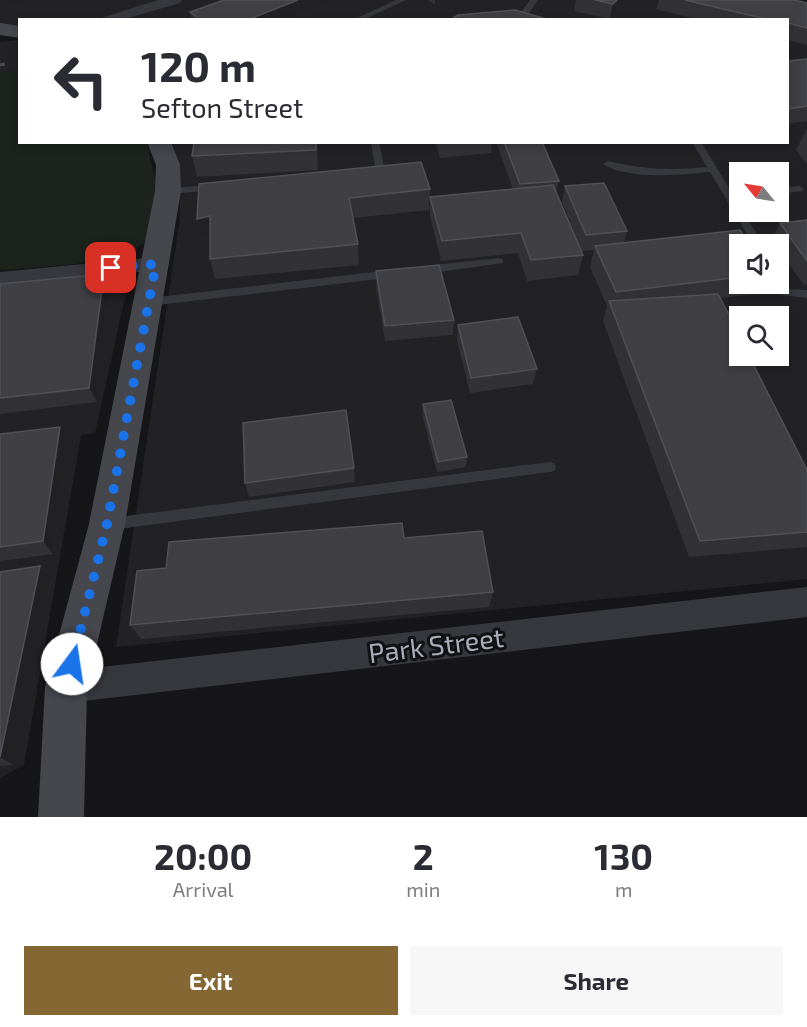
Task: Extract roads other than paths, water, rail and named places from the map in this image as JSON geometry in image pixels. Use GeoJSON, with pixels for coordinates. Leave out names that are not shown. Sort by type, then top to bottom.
{"type":"FeatureCollection","features":[{"type":"Feature","properties":{"kind":"street"},"geometry":{"type":"LineString","coordinates":[[107,18],[125,10],[175,0]]}},
{"type":"Feature","properties":{"kind":"street"},"geometry":{"type":"LineString","coordinates":[[0,29],[18,32]]}},
{"type":"Feature","properties":{"kind":"street"},"geometry":{"type":"LineString","coordinates":[[61,817],[66,687],[110,508],[168,191],[168,165],[160,144]]}},
{"type":"Feature","properties":{"kind":"street"},"geometry":{"type":"LineString","coordinates":[[0,280],[156,264]]}},
{"type":"Feature","properties":{"kind":"street","name":"Park Street"},"geometry":{"type":"LineString","coordinates":[[66,687],[807,602]]}},
{"type":"Feature","properties":{"kind":"lane"},"geometry":{"type":"LineString","coordinates":[[361,18],[402,0]]}},
{"type":"Feature","properties":{"kind":"lane"},"geometry":{"type":"LineString","coordinates":[[524,14],[534,0]]}},
{"type":"Feature","properties":{"kind":"lane"},"geometry":{"type":"LineString","coordinates":[[370,176],[381,176],[375,144]]}},
{"type":"Feature","properties":{"kind":"lane"},"geometry":{"type":"LineString","coordinates":[[697,144],[713,169],[729,187]]}},
{"type":"Feature","properties":{"kind":"lane"},"geometry":{"type":"LineString","coordinates":[[608,164],[641,172],[665,174],[713,169]]}},
{"type":"Feature","properties":{"kind":"lane"},"geometry":{"type":"LineString","coordinates":[[168,191],[227,187]]}},
{"type":"Feature","properties":{"kind":"lane"},"geometry":{"type":"LineString","coordinates":[[789,190],[799,189]]}},
{"type":"Feature","properties":{"kind":"lane"},"geometry":{"type":"LineString","coordinates":[[148,307],[499,261]]}},
{"type":"Feature","properties":{"kind":"lane"},"geometry":{"type":"LineString","coordinates":[[789,292],[807,294]]}},
{"type":"Feature","properties":{"kind":"lane"},"geometry":{"type":"LineString","coordinates":[[110,508],[550,467]]}},
{"type":"Feature","properties":{"kind":"railway"},"geometry":{"type":"LineString","coordinates":[[0,65],[5,64]]}}]}
